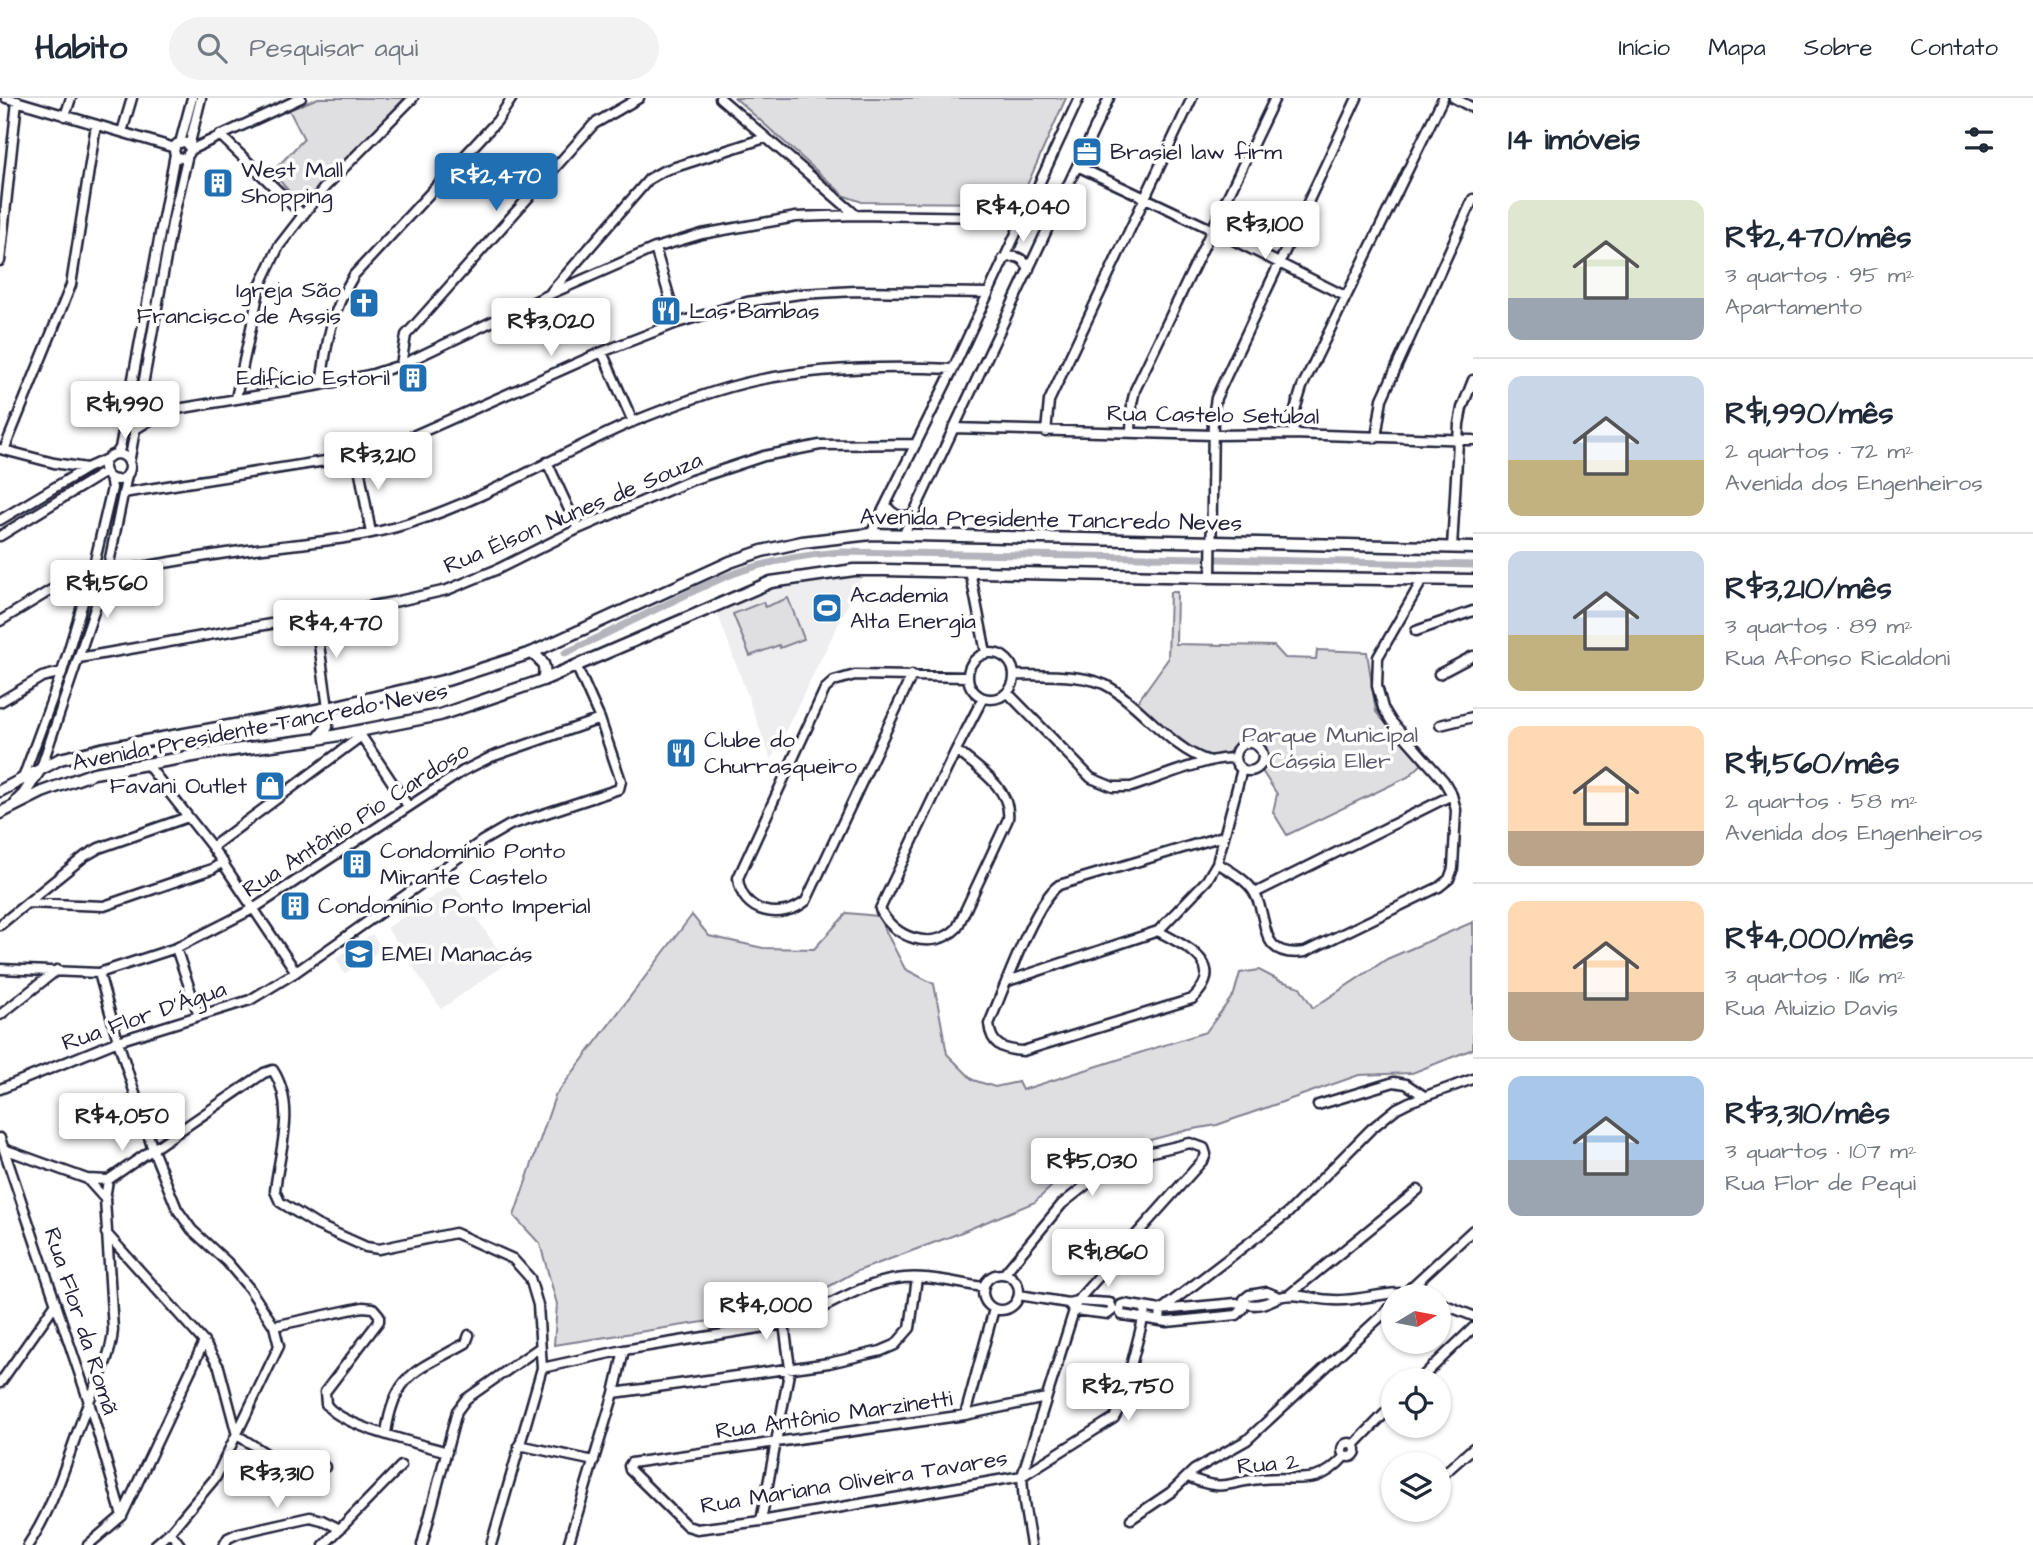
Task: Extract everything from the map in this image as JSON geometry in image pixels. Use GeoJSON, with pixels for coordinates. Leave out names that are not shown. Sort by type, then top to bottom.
{"type":"FeatureCollection","features":[{"type":"Feature","properties":{"kind":"main road","name":"Avenida Presidente Tancredo Neves"},"geometry":{"type":"LineString","coordinates":[[0,791],[60,759],[328,708],[447,680],[548,646],[730,562],[802,542],[871,534],[904,534],[1473,548]]}},
{"type":"Feature","properties":{"kind":"main road","name":"Avenida Presidente Tancredo Neves"},"geometry":{"type":"LineString","coordinates":[[1,812],[71,781],[94,774],[146,763],[360,734],[440,715],[543,680],[771,582],[855,570],[1473,580]]}},
{"type":"Feature","properties":{"kind":"main road"},"geometry":{"type":"LineString","coordinates":[[548,646],[549,664],[562,671]]}},
{"type":"Feature","properties":{"kind":"main road"},"geometry":{"type":"LineString","coordinates":[[531,653],[544,663],[546,670],[543,680]]}},
{"type":"Feature","properties":{"kind":"main road"},"geometry":{"type":"LineString","coordinates":[[318,739],[327,727],[328,708]]}},
{"type":"Feature","properties":{"kind":"main road"},"geometry":{"type":"LineString","coordinates":[[1,812],[24,794],[41,768]]}},
{"type":"Feature","properties":{"kind":"street"},"geometry":{"type":"LineString","coordinates":[[6,98],[189,150]]}},
{"type":"Feature","properties":{"kind":"street"},"geometry":{"type":"LineString","coordinates":[[65,116],[71,98]]}},
{"type":"Feature","properties":{"kind":"street"},"geometry":{"type":"LineString","coordinates":[[122,132],[132,98]]}},
{"type":"Feature","properties":{"kind":"street"},"geometry":{"type":"LineString","coordinates":[[0,520],[87,468],[116,454],[120,448],[166,197],[192,98]]}},
{"type":"Feature","properties":{"kind":"street"},"geometry":{"type":"LineString","coordinates":[[41,768],[107,573],[177,199],[201,98]]}},
{"type":"Feature","properties":{"kind":"street"},"geometry":{"type":"LineString","coordinates":[[236,398],[260,286],[279,246],[324,188],[413,98]]}},
{"type":"Feature","properties":{"kind":"street"},"geometry":{"type":"LineString","coordinates":[[321,386],[328,334],[340,299],[354,275],[497,121],[512,98]]}},
{"type":"Feature","properties":{"kind":"street"},"geometry":{"type":"LineString","coordinates":[[401,365],[406,335],[594,124],[639,98]]}},
{"type":"Feature","properties":{"kind":"street"},"geometry":{"type":"LineString","coordinates":[[720,98],[856,215]]}},
{"type":"Feature","properties":{"kind":"street"},"geometry":{"type":"LineString","coordinates":[[871,534],[953,369],[1080,98]]}},
{"type":"Feature","properties":{"kind":"street"},"geometry":{"type":"LineString","coordinates":[[904,534],[1108,98]]}},
{"type":"Feature","properties":{"kind":"street"},"geometry":{"type":"LineString","coordinates":[[1046,432],[1049,401],[1192,98]]}},
{"type":"Feature","properties":{"kind":"street"},"geometry":{"type":"LineString","coordinates":[[1131,433],[1135,390],[1275,98]]}},
{"type":"Feature","properties":{"kind":"street"},"geometry":{"type":"LineString","coordinates":[[1211,577],[1216,398],[1357,98]]}},
{"type":"Feature","properties":{"kind":"street"},"geometry":{"type":"LineString","coordinates":[[1293,434],[1295,410],[1303,387],[1443,98]]}},
{"type":"Feature","properties":{"kind":"street"},"geometry":{"type":"LineString","coordinates":[[1454,98],[1473,108]]}},
{"type":"Feature","properties":{"kind":"street"},"geometry":{"type":"LineString","coordinates":[[177,148],[183,158],[189,150],[297,99]]}},
{"type":"Feature","properties":{"kind":"street"},"geometry":{"type":"LineString","coordinates":[[0,261],[17,101]]}},
{"type":"Feature","properties":{"kind":"street"},"geometry":{"type":"LineString","coordinates":[[87,468],[2,450],[71,285],[96,125]]}},
{"type":"Feature","properties":{"kind":"street"},"geometry":{"type":"LineString","coordinates":[[193,132],[205,143]]}},
{"type":"Feature","properties":{"kind":"street"},"geometry":{"type":"LineString","coordinates":[[220,135],[302,214]]}},
{"type":"Feature","properties":{"kind":"street"},"geometry":{"type":"LineString","coordinates":[[548,295],[649,179],[663,171],[765,138]]}},
{"type":"Feature","properties":{"kind":"street"},"geometry":{"type":"LineString","coordinates":[[1077,166],[1345,296]]}},
{"type":"Feature","properties":{"kind":"street"},"geometry":{"type":"LineString","coordinates":[[166,197],[177,199]]}},
{"type":"Feature","properties":{"kind":"street"},"geometry":{"type":"LineString","coordinates":[[1376,438],[1382,399],[1473,199]]}},
{"type":"Feature","properties":{"kind":"street"},"geometry":{"type":"LineString","coordinates":[[134,430],[165,411],[321,386],[401,365],[654,248],[702,234],[796,217],[856,215],[996,217],[1049,225]]}},
{"type":"Feature","properties":{"kind":"street"},"geometry":{"type":"LineString","coordinates":[[654,248],[677,323]]}},
{"type":"Feature","properties":{"kind":"street"},"geometry":{"type":"LineString","coordinates":[[1002,260],[1016,256],[1022,259],[1029,269]]}},
{"type":"Feature","properties":{"kind":"street"},"geometry":{"type":"LineString","coordinates":[[123,493],[358,456],[397,443],[602,352],[677,323],[747,302],[800,294],[856,291],[988,293]]}},
{"type":"Feature","properties":{"kind":"street"},"geometry":{"type":"LineString","coordinates":[[602,352],[633,422]]}},
{"type":"Feature","properties":{"kind":"street"},"geometry":{"type":"LineString","coordinates":[[0,621],[74,575],[93,569],[107,573],[248,550],[320,543],[410,524],[633,422],[721,389],[759,380],[889,366],[953,369]]}},
{"type":"Feature","properties":{"kind":"street"},"geometry":{"type":"LineString","coordinates":[[1452,548],[1462,408],[1473,380]]}},
{"type":"Feature","properties":{"kind":"street"},"geometry":{"type":"LineString","coordinates":[[129,403],[165,411]]}},
{"type":"Feature","properties":{"kind":"street","name":"Rua Castelo Setúbal"},"geometry":{"type":"LineString","coordinates":[[953,428],[1473,440]]}},
{"type":"Feature","properties":{"kind":"street","name":"Rua Élson Nunes de Souza"},"geometry":{"type":"LineString","coordinates":[[79,658],[394,602],[447,590],[692,480],[764,456],[820,445],[916,444]]}},
{"type":"Feature","properties":{"kind":"street"},"geometry":{"type":"LineString","coordinates":[[116,454],[124,456],[129,463]]}},
{"type":"Feature","properties":{"kind":"street"},"geometry":{"type":"LineString","coordinates":[[358,456],[371,533]]}},
{"type":"Feature","properties":{"kind":"street"},"geometry":{"type":"LineString","coordinates":[[23,778],[62,672],[93,569],[112,488],[104,467],[107,458]]}},
{"type":"Feature","properties":{"kind":"street"},"geometry":{"type":"LineString","coordinates":[[547,462],[578,529]]}},
{"type":"Feature","properties":{"kind":"street"},"geometry":{"type":"LineString","coordinates":[[54,463],[77,488]]}},
{"type":"Feature","properties":{"kind":"street"},"geometry":{"type":"LineString","coordinates":[[0,536],[77,488],[107,475],[121,480],[127,475]]}},
{"type":"Feature","properties":{"kind":"street"},"geometry":{"type":"LineString","coordinates":[[886,505],[899,516],[914,513]]}},
{"type":"Feature","properties":{"kind":"street"},"geometry":{"type":"LineString","coordinates":[[970,571],[986,653]]}},
{"type":"Feature","properties":{"kind":"street"},"geometry":{"type":"LineString","coordinates":[[1217,863],[1242,880],[1255,893],[1267,937],[1273,946],[1296,954],[1439,887],[1448,879],[1453,869],[1456,810],[1452,795],[1444,781],[1391,721],[1383,708],[1377,686],[1378,657],[1423,579]]}},
{"type":"Feature","properties":{"kind":"street"},"geometry":{"type":"LineString","coordinates":[[1416,631],[1473,611]]}},
{"type":"Feature","properties":{"kind":"street"},"geometry":{"type":"LineString","coordinates":[[315,616],[328,708]]}},
{"type":"Feature","properties":{"kind":"street"},"geometry":{"type":"LineString","coordinates":[[986,653],[994,653],[1008,660],[1015,675],[1012,687],[996,699],[983,698],[975,693],[968,677],[975,659],[986,653]]}},
{"type":"Feature","properties":{"kind":"street"},"geometry":{"type":"LineString","coordinates":[[1439,674],[1473,656]]}},
{"type":"Feature","properties":{"kind":"street"},"geometry":{"type":"LineString","coordinates":[[576,665],[600,719]]}},
{"type":"Feature","properties":{"kind":"street"},"geometry":{"type":"LineString","coordinates":[[0,702],[42,677],[62,672]]}},
{"type":"Feature","properties":{"kind":"street"},"geometry":{"type":"LineString","coordinates":[[912,675],[806,901],[799,907],[779,912],[757,908],[746,901],[739,891],[738,878],[825,689],[834,681],[855,675],[912,675],[968,677]]}},
{"type":"Feature","properties":{"kind":"street"},"geometry":{"type":"LineString","coordinates":[[1015,675],[1079,678],[1110,687],[1187,750],[1210,761]]}},
{"type":"Feature","properties":{"kind":"street"},"geometry":{"type":"LineString","coordinates":[[1008,692],[1085,773],[1097,782],[1113,787],[1131,787],[1210,761],[1235,759]]}},
{"type":"Feature","properties":{"kind":"street"},"geometry":{"type":"LineString","coordinates":[[956,750],[1002,793],[1009,811],[1008,819],[957,928],[936,941],[928,941],[900,934],[885,920],[880,909],[956,750],[983,698]]}},
{"type":"Feature","properties":{"kind":"street"},"geometry":{"type":"LineString","coordinates":[[1440,725],[1473,717]]}},
{"type":"Feature","properties":{"kind":"street","name":"Rua Flor D'Água"},"geometry":{"type":"LineString","coordinates":[[0,1088],[118,1041],[250,1000],[296,972],[500,830],[619,789],[621,785],[600,719]]}},
{"type":"Feature","properties":{"kind":"street","name":"Rua Antônio Pio Cardoso"},"geometry":{"type":"LineString","coordinates":[[99,973],[176,948],[253,909],[463,771],[491,757],[600,719]]}},
{"type":"Feature","properties":{"kind":"street"},"geometry":{"type":"LineString","coordinates":[[212,847],[360,734],[408,806]]}},
{"type":"Feature","properties":{"kind":"street"},"geometry":{"type":"LineString","coordinates":[[1254,744],[1259,747],[1263,758],[1254,771],[1242,769],[1235,759],[1236,753],[1243,745],[1254,744]]}},
{"type":"Feature","properties":{"kind":"street"},"geometry":{"type":"LineString","coordinates":[[1183,770],[1188,763],[1187,750]]}},
{"type":"Feature","properties":{"kind":"street"},"geometry":{"type":"LineString","coordinates":[[146,763],[223,862],[296,972]]}},
{"type":"Feature","properties":{"kind":"street"},"geometry":{"type":"LineString","coordinates":[[1008,981],[1158,931],[1207,880],[1217,863],[1242,769]]}},
{"type":"Feature","properties":{"kind":"street"},"geometry":{"type":"LineString","coordinates":[[1255,893],[1452,795]]}},
{"type":"Feature","properties":{"kind":"street"},"geometry":{"type":"LineString","coordinates":[[0,925],[85,856],[99,848],[188,817]]}},
{"type":"Feature","properties":{"kind":"street"},"geometry":{"type":"LineString","coordinates":[[1158,931],[1190,949],[1205,964],[1207,980],[1192,999],[1023,1051],[1010,1051],[993,1041],[989,1024],[1035,920],[1053,889],[1223,836]]}},
{"type":"Feature","properties":{"kind":"street"},"geometry":{"type":"LineString","coordinates":[[27,903],[104,906],[212,869],[223,862]]}},
{"type":"Feature","properties":{"kind":"street"},"geometry":{"type":"LineString","coordinates":[[176,948],[199,1016]]}},
{"type":"Feature","properties":{"kind":"street"},"geometry":{"type":"LineString","coordinates":[[0,970],[99,973],[153,1150],[177,1209],[192,1230],[227,1262],[249,1288],[274,1326],[279,1346],[216,1477],[170,1532],[155,1545]]}},
{"type":"Feature","properties":{"kind":"street"},"geometry":{"type":"LineString","coordinates":[[0,1015],[57,970]]}},
{"type":"Feature","properties":{"kind":"street"},"geometry":{"type":"LineString","coordinates":[[4,1149],[87,1180],[108,1180],[264,1073],[273,1070],[281,1089],[286,1117],[275,1191],[280,1202],[317,1224],[366,1247],[379,1249],[455,1233],[498,1251],[524,1270],[535,1288],[542,1368],[491,1545]]}},
{"type":"Feature","properties":{"kind":"street"},"geometry":{"type":"LineString","coordinates":[[1160,1320],[1161,1310],[1287,1213],[1371,1129],[1398,1108],[1473,1079]]}},
{"type":"Feature","properties":{"kind":"street"},"geometry":{"type":"LineString","coordinates":[[1318,1105],[1394,1082],[1406,1084],[1424,1097]]}},
{"type":"Feature","properties":{"kind":"street","name":"Rua Flor da Romã"},"geometry":{"type":"LineString","coordinates":[[0,1138],[89,1402],[122,1516]]}},
{"type":"Feature","properties":{"kind":"street"},"geometry":{"type":"LineString","coordinates":[[1004,1273],[1017,1284],[1018,1295],[1016,1301],[1006,1309],[994,1309],[984,1300],[983,1287],[991,1276],[1004,1273],[1062,1204],[1110,1166],[1139,1155],[1190,1143],[1204,1148],[1204,1158],[1073,1304],[1022,1476],[1031,1545]]}},
{"type":"Feature","properties":{"kind":"street"},"geometry":{"type":"LineString","coordinates":[[87,1180],[105,1199]]}},
{"type":"Feature","properties":{"kind":"street"},"geometry":{"type":"LineString","coordinates":[[28,1545],[51,1501],[112,1348],[105,1199],[108,1180]]}},
{"type":"Feature","properties":{"kind":"street"},"geometry":{"type":"LineString","coordinates":[[1279,1297],[1290,1294],[1418,1190]]}},
{"type":"Feature","properties":{"kind":"street"},"geometry":{"type":"LineString","coordinates":[[1416,1284],[1473,1230]]}},
{"type":"Feature","properties":{"kind":"street"},"geometry":{"type":"LineString","coordinates":[[106,1233],[204,1342],[219,1367],[237,1435],[279,1462],[325,1467]]}},
{"type":"Feature","properties":{"kind":"street"},"geometry":{"type":"LineString","coordinates":[[542,1368],[624,1350],[784,1324],[808,1317],[867,1287],[897,1279],[917,1278],[983,1287]]}},
{"type":"Feature","properties":{"kind":"street"},"geometry":{"type":"LineString","coordinates":[[614,1393],[829,1363],[881,1351],[895,1345],[910,1328],[917,1278]]}},
{"type":"Feature","properties":{"kind":"street"},"geometry":{"type":"LineString","coordinates":[[1290,1294],[1334,1301],[1381,1296]]}},
{"type":"Feature","properties":{"kind":"street"},"geometry":{"type":"LineString","coordinates":[[1018,1295],[1073,1304]]}},
{"type":"Feature","properties":{"kind":"street"},"geometry":{"type":"LineString","coordinates":[[0,1383],[56,1303]]}},
{"type":"Feature","properties":{"kind":"street"},"geometry":{"type":"LineString","coordinates":[[1236,1303],[1243,1309],[1237,1315],[1167,1322],[1122,1315],[1120,1308],[1124,1304],[1161,1310],[1236,1303]]}},
{"type":"Feature","properties":{"kind":"street"},"geometry":{"type":"LineString","coordinates":[[274,1326],[363,1307],[373,1308],[379,1318],[374,1328],[325,1392],[324,1398],[329,1409],[335,1414],[386,1433],[447,1452]]}},
{"type":"Feature","properties":{"kind":"street"},"geometry":{"type":"LineString","coordinates":[[1451,1307],[1473,1316]]}},
{"type":"Feature","properties":{"kind":"street","name":"Rua Mariana Oliveira Tavares"},"geometry":{"type":"LineString","coordinates":[[681,1520],[687,1526],[697,1528],[761,1521],[1022,1476],[1114,1418],[1121,1405],[1146,1308]]}},
{"type":"Feature","properties":{"kind":"street"},"geometry":{"type":"LineString","coordinates":[[965,1415],[994,1309]]}},
{"type":"Feature","properties":{"kind":"street"},"geometry":{"type":"LineString","coordinates":[[1131,1519],[1171,1492],[1194,1470],[1247,1440],[1381,1316]]}},
{"type":"Feature","properties":{"kind":"street"},"geometry":{"type":"LineString","coordinates":[[761,1521],[790,1368],[784,1324]]}},
{"type":"Feature","properties":{"kind":"street"},"geometry":{"type":"LineString","coordinates":[[1431,1368],[1473,1328]]}},
{"type":"Feature","properties":{"kind":"street"},"geometry":{"type":"LineString","coordinates":[[386,1433],[390,1409],[404,1381],[421,1366],[466,1343],[469,1335]]}},
{"type":"Feature","properties":{"kind":"street"},"geometry":{"type":"LineString","coordinates":[[88,1545],[122,1516],[204,1342]]}},
{"type":"Feature","properties":{"kind":"street"},"geometry":{"type":"LineString","coordinates":[[422,1545],[457,1411],[466,1399],[539,1348]]}},
{"type":"Feature","properties":{"kind":"street"},"geometry":{"type":"LineString","coordinates":[[568,1545],[614,1393],[624,1350]]}},
{"type":"Feature","properties":{"kind":"street","name":"Rua Antônio Marzinetti"},"geometry":{"type":"LineString","coordinates":[[681,1520],[630,1471],[631,1463],[965,1415],[1046,1398]]}},
{"type":"Feature","properties":{"kind":"street","name":"Rua 2"},"geometry":{"type":"LineString","coordinates":[[1188,1477],[1208,1486],[1227,1487],[1262,1479],[1311,1479],[1334,1469],[1344,1455],[1344,1445],[1354,1445],[1381,1417]]}},
{"type":"Feature","properties":{"kind":"street"},"geometry":{"type":"LineString","coordinates":[[519,1444],[594,1461]]}},
{"type":"Feature","properties":{"kind":"street"},"geometry":{"type":"LineString","coordinates":[[1333,1446],[1344,1455]]}},
{"type":"Feature","properties":{"kind":"street"},"geometry":{"type":"LineString","coordinates":[[1451,1467],[1473,1448]]}},
{"type":"Feature","properties":{"kind":"street"},"geometry":{"type":"LineString","coordinates":[[324,1545],[401,1466]]}},
{"type":"Feature","properties":{"kind":"street"},"geometry":{"type":"LineString","coordinates":[[224,1545],[228,1538],[239,1533],[310,1517],[340,1529]]}},
{"type":"Feature","properties":{"kind":"street"},"geometry":{"type":"LineString","coordinates":[[170,1532],[180,1545]]}},
{"type":"Feature","properties":{"kind":"shaded area"},"geometry":{"type":"Polygon","coordinates":[[[862,576],[771,760],[716,609],[745,595],[782,585],[862,576]]]}},
{"type":"Feature","properties":{"kind":"shaded area"},"geometry":{"type":"Polygon","coordinates":[[[453,883],[507,963],[441,1009],[387,928],[453,883]]]}},
{"type":"Feature","properties":{"kind":"shaded area","name":"EMEI Manacás"},"geometry":{"type":"Polygon","coordinates":[[[372,934],[382,949],[344,974],[336,958],[372,934]]]}},
{"type":"Feature","properties":{"kind":"green space"},"geometry":{"type":"Polygon","coordinates":[[[318,98],[405,98],[303,207],[272,172],[304,139],[289,110],[318,98]]]}},
{"type":"Feature","properties":{"kind":"green space"},"geometry":{"type":"Polygon","coordinates":[[[735,98],[1066,98],[1020,201],[1015,203],[862,202],[845,196],[735,98]]]}},
{"type":"Feature","properties":{"kind":"green space","name":"Parque Municipal Cássia Eller"},"geometry":{"type":"Polygon","coordinates":[[[1170,592],[1177,592],[1176,644],[1274,646],[1285,658],[1316,659],[1317,650],[1367,652],[1376,712],[1422,764],[1408,777],[1287,835],[1273,812],[1277,794],[1262,771],[1269,759],[1265,745],[1249,740],[1222,756],[1202,756],[1136,704],[1168,659],[1170,592]]]}},
{"type":"Feature","properties":{"kind":"green space"},"geometry":{"type":"Polygon","coordinates":[[[788,598],[804,639],[750,656],[733,614],[763,602],[765,607],[788,598]]]}},
{"type":"Feature","properties":{"kind":"green space"},"geometry":{"type":"Polygon","coordinates":[[[847,913],[878,916],[905,969],[934,984],[947,1054],[973,1080],[995,1087],[1018,1082],[1022,1090],[1206,1032],[1234,994],[1240,973],[1259,970],[1300,987],[1313,1008],[1387,959],[1473,922],[1473,1049],[1412,1073],[1359,1075],[1217,1125],[1082,1158],[1035,1202],[855,1272],[788,1309],[554,1345],[557,1304],[540,1244],[514,1216],[555,1096],[692,915],[709,936],[763,948],[814,949],[847,913]]]}},
{"type":"Feature","properties":{"kind":"waterway"},"geometry":{"type":"LineString","coordinates":[[565,653],[725,577],[768,563],[811,555],[840,552],[1202,558]]}},
{"type":"Feature","properties":{"kind":"waterway"},"geometry":{"type":"LineString","coordinates":[[1219,559],[1473,565]]}},
{"type":"Feature","properties":{"kind":"place","name":"Brasiel law firm"},"geometry":{"type":"Point","coordinates":[1087,152]}},
{"type":"Feature","properties":{"kind":"place","name":"West Mall Shopping"},"geometry":{"type":"Point","coordinates":[218,183]}},
{"type":"Feature","properties":{"kind":"place","name":"Igreja São Francisco de Assis"},"geometry":{"type":"Point","coordinates":[364,303]}},
{"type":"Feature","properties":{"kind":"place","name":"Las Bambas"},"geometry":{"type":"Point","coordinates":[666,311]}},
{"type":"Feature","properties":{"kind":"place","name":"Edifício Estoril"},"geometry":{"type":"Point","coordinates":[413,378]}},
{"type":"Feature","properties":{"kind":"place","name":"Academia Alta Energia"},"geometry":{"type":"Point","coordinates":[827,608]}},
{"type":"Feature","properties":{"kind":"place","name":"Clube do Churrasqueiro"},"geometry":{"type":"Point","coordinates":[681,753]}},
{"type":"Feature","properties":{"kind":"place","name":"Favani Outlet"},"geometry":{"type":"Point","coordinates":[270,786]}},
{"type":"Feature","properties":{"kind":"place","name":"Condomínio Ponto Mirante Castelo"},"geometry":{"type":"Point","coordinates":[357,864]}},
{"type":"Feature","properties":{"kind":"place","name":"Condomínio Ponto Imperial"},"geometry":{"type":"Point","coordinates":[295,906]}},
{"type":"Feature","properties":{"kind":"place","name":"EMEI Manacás"},"geometry":{"type":"Point","coordinates":[359,954]}}]}
